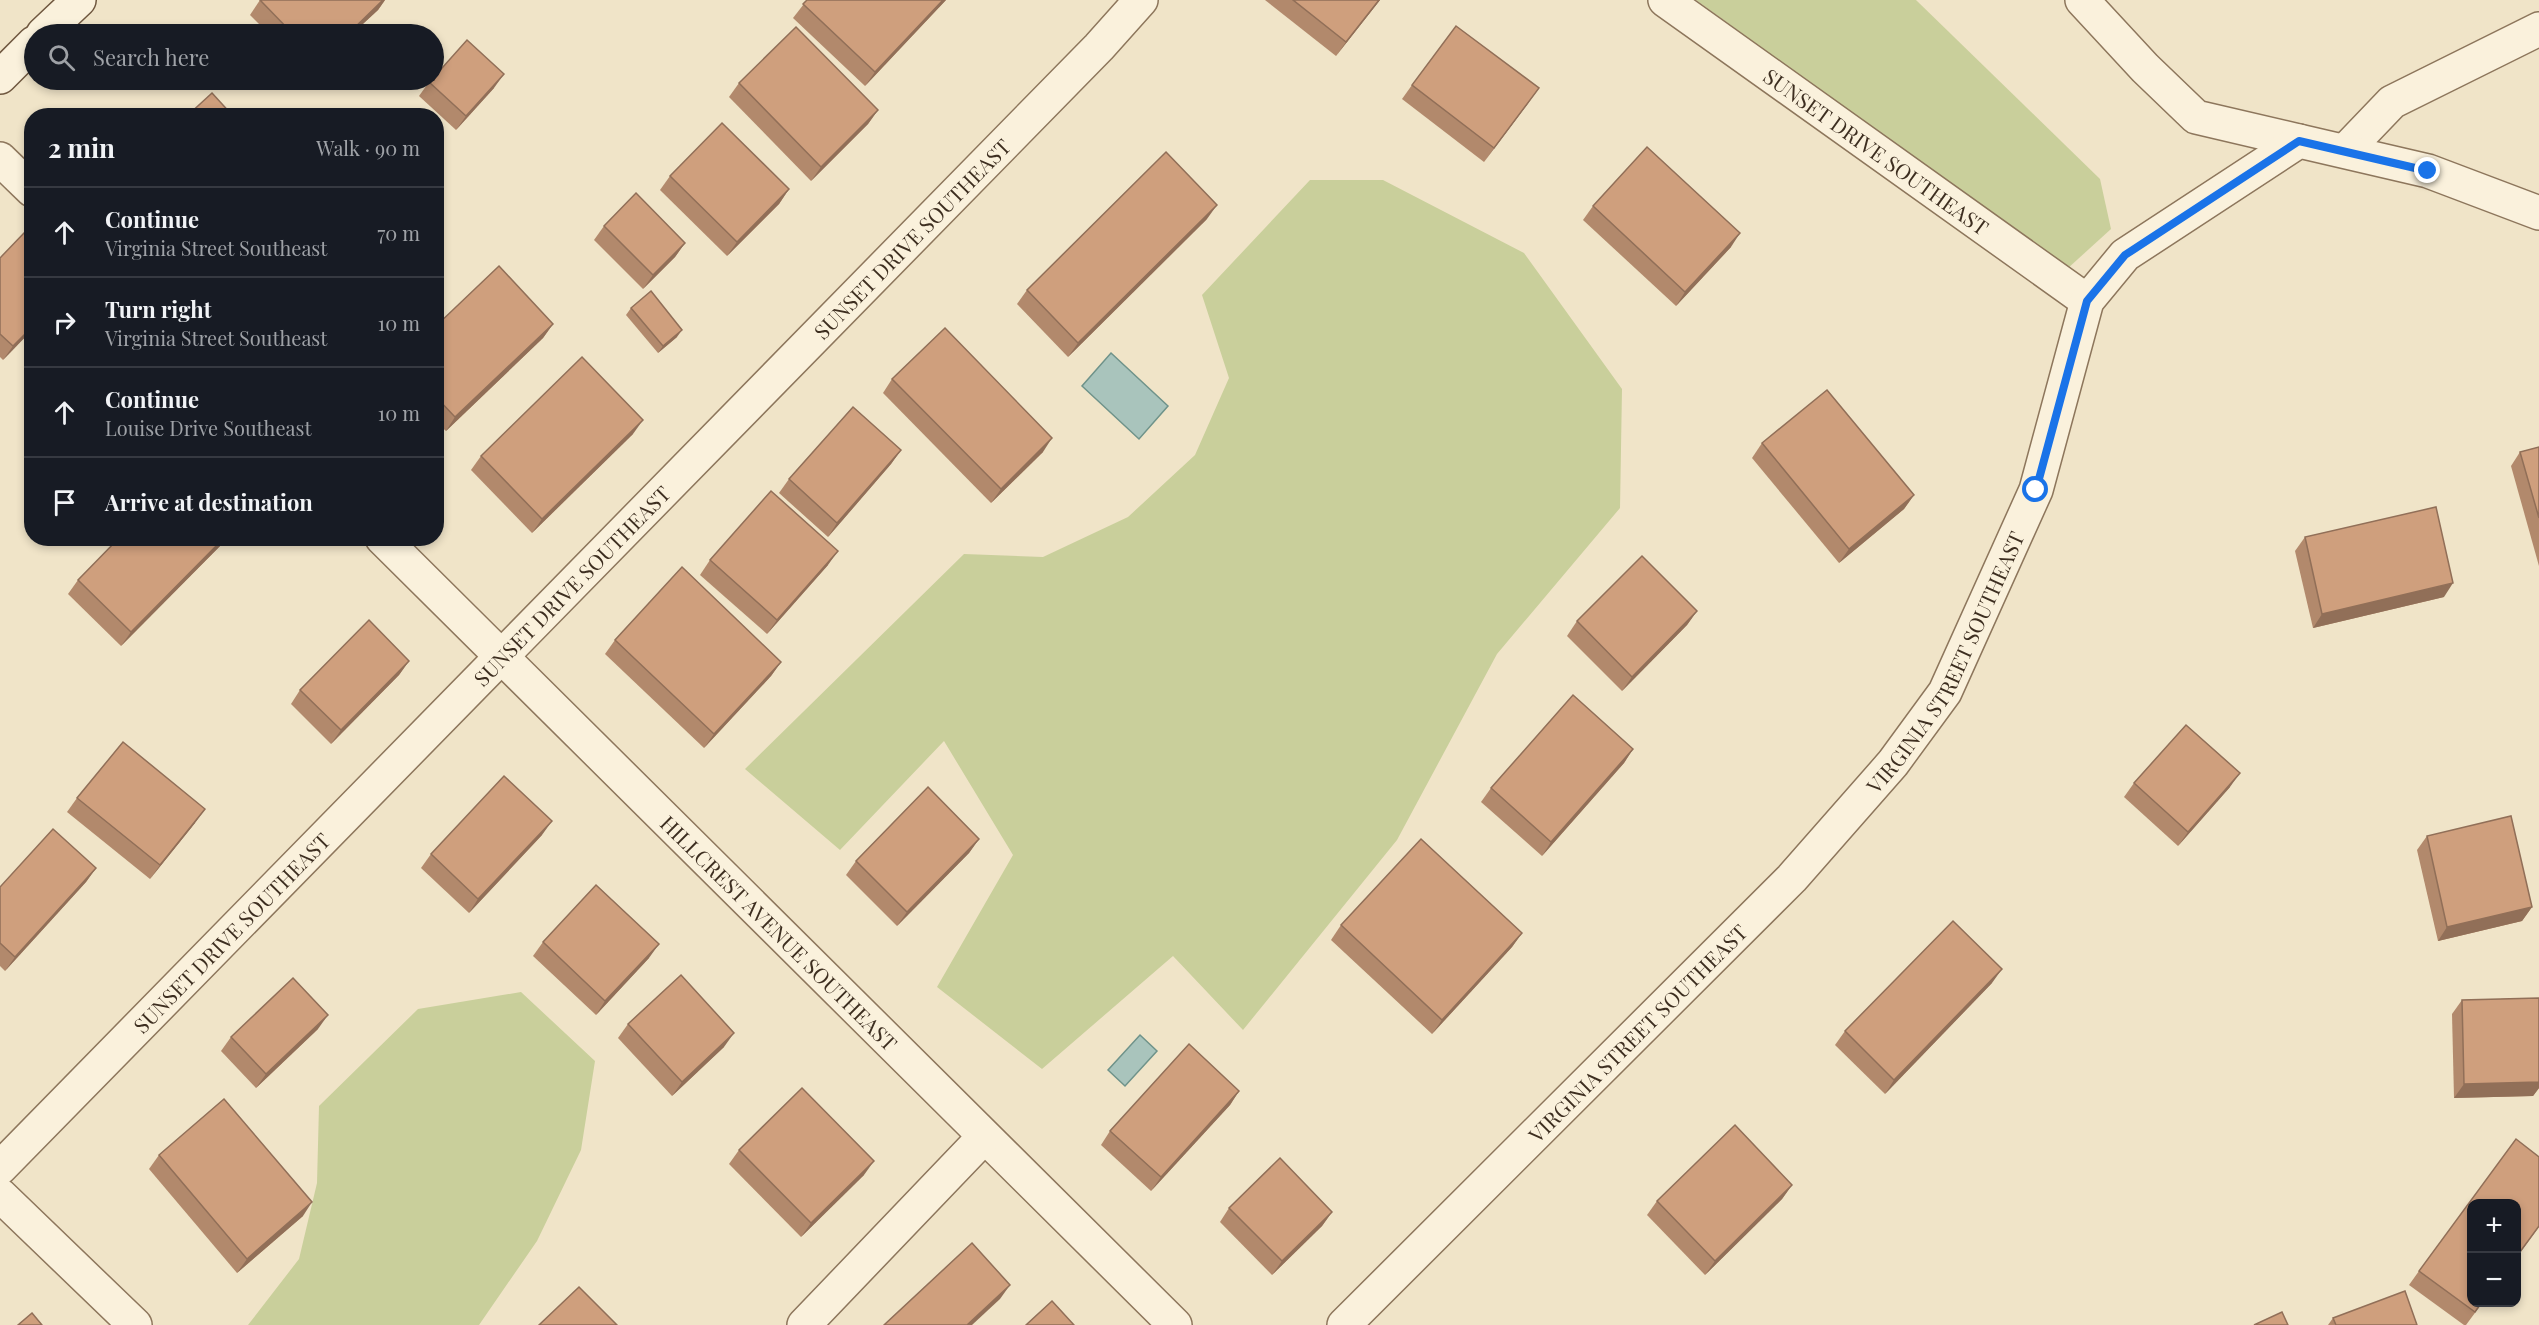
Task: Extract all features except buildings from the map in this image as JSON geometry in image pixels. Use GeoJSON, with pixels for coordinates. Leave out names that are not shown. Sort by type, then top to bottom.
{"type":"FeatureCollection","features":[{"type":"Feature","properties":{"kind":"street"},"geometry":{"type":"LineString","coordinates":[[54,24],[79,0]]}},
{"type":"Feature","properties":{"kind":"street","name":"SUNSET DRIVE SOUTHEAST"},"geometry":{"type":"LineString","coordinates":[[0,1168],[1091,56],[1141,0]]}},
{"type":"Feature","properties":{"kind":"street","name":"SUNSET DRIVE SOUTHEAST"},"geometry":{"type":"LineString","coordinates":[[1665,0],[2087,301]]}},
{"type":"Feature","properties":{"kind":"street"},"geometry":{"type":"LineString","coordinates":[[2082,0],[2145,68],[2196,117],[2346,150],[2428,171],[2539,213]]}},
{"type":"Feature","properties":{"kind":"street"},"geometry":{"type":"LineString","coordinates":[[2346,150],[2392,102],[2539,29]]}},
{"type":"Feature","properties":{"kind":"street"},"geometry":{"type":"LineString","coordinates":[[0,77],[24,53]]}},
{"type":"Feature","properties":{"kind":"street","name":"VIRGINIA STREET SOUTHEAST"},"geometry":{"type":"LineString","coordinates":[[1344,1325],[1792,878],[1893,764],[1945,692],[2036,490],[2087,301],[2125,255],[2299,141]]}},
{"type":"Feature","properties":{"kind":"street"},"geometry":{"type":"LineString","coordinates":[[0,159],[24,182]]}},
{"type":"Feature","properties":{"kind":"street","name":"HILLCREST AVENUE SOUTHEAST"},"geometry":{"type":"LineString","coordinates":[[390,546],[1175,1325]]}},
{"type":"Feature","properties":{"kind":"street"},"geometry":{"type":"LineString","coordinates":[[804,1325],[984,1137]]}},
{"type":"Feature","properties":{"kind":"street"},"geometry":{"type":"LineString","coordinates":[[0,1194],[135,1325]]}},
{"type":"Feature","properties":{"kind":"green space"},"geometry":{"type":"Polygon","coordinates":[[[1696,0],[1916,0],[2100,179],[2111,229],[2067,269],[1696,0]]]}},
{"type":"Feature","properties":{"kind":"green space"},"geometry":{"type":"Polygon","coordinates":[[[1310,180],[1383,180],[1524,253],[1622,389],[1620,508],[1497,654],[1397,840],[1243,1030],[1173,956],[1042,1069],[937,987],[1013,855],[944,741],[840,850],[745,769],[964,554],[1043,557],[1128,517],[1195,455],[1229,378],[1202,295],[1310,180]]]}},
{"type":"Feature","properties":{"kind":"green space"},"geometry":{"type":"Polygon","coordinates":[[[521,992],[595,1061],[581,1150],[537,1241],[479,1325],[248,1325],[299,1259],[317,1183],[319,1106],[418,1009],[521,992]]]}},
{"type":"Feature","properties":{"kind":"water"},"geometry":{"type":"Polygon","coordinates":[[[1111,353],[1168,406],[1139,439],[1082,386],[1111,353]]]}},
{"type":"Feature","properties":{"kind":"water"},"geometry":{"type":"Polygon","coordinates":[[[1140,1035],[1157,1051],[1125,1086],[1108,1070],[1140,1035]]]}},
{"type":"Feature","properties":{"kind":"route"},"geometry":{"type":"LineString","coordinates":[[2036,490],[2087,301],[2125,255],[2299,141],[2346,150],[2428,171]]}}]}
